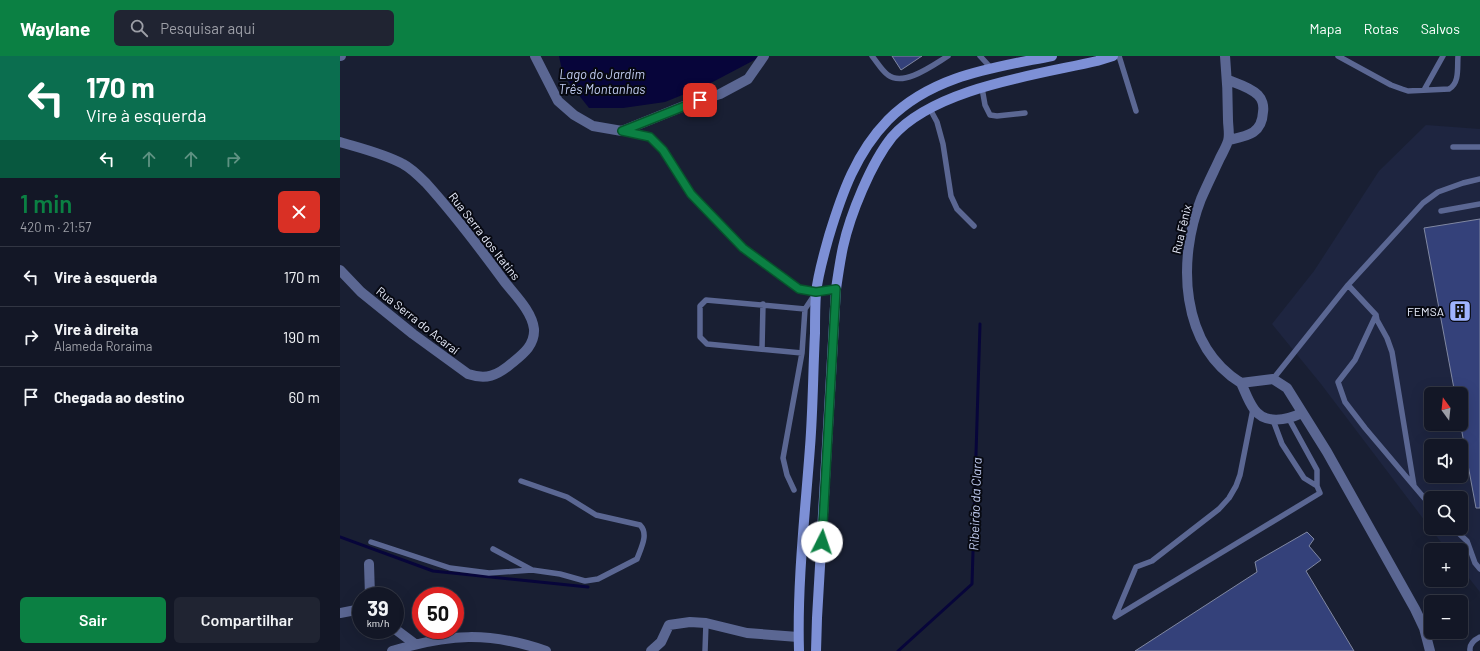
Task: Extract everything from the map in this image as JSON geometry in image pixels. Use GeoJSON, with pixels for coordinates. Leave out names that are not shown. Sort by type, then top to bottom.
{"type":"FeatureCollection","features":[{"type":"Feature","properties":{"kind":"main road"},"geometry":{"type":"LineString","coordinates":[[799,651],[799,593],[810,444],[816,292],[825,250],[838,206],[850,176],[866,147],[889,120],[918,96],[950,80],[1052,56]]}},
{"type":"Feature","properties":{"kind":"main road"},"geometry":{"type":"LineString","coordinates":[[816,651],[836,289],[843,247],[852,217],[869,176],[880,155],[893,137],[905,126],[930,109],[970,91],[1113,56]]}},
{"type":"Feature","properties":{"kind":"street"},"geometry":{"type":"LineString","coordinates":[[535,56],[558,101],[574,115],[593,126],[622,131],[689,104],[720,94],[748,79],[764,56]]}},
{"type":"Feature","properties":{"kind":"street","name":"Rua Fênix"},"geometry":{"type":"LineString","coordinates":[[1225,56],[1228,80],[1229,140],[1201,200],[1191,231],[1187,260],[1187,281],[1190,305],[1196,325],[1205,344],[1218,365],[1241,383]]}},
{"type":"Feature","properties":{"kind":"street"},"geometry":{"type":"LineString","coordinates":[[1228,80],[1254,91],[1262,100],[1263,109],[1261,124],[1257,130],[1251,134],[1229,140]]}},
{"type":"Feature","properties":{"kind":"street","name":"Rua Serra dos Itatins"},"geometry":{"type":"LineString","coordinates":[[340,142],[403,164],[425,182],[468,233],[525,309],[534,328],[533,337],[529,348],[508,366],[487,377]]}},
{"type":"Feature","properties":{"kind":"street","name":"Rua Serra do Acaraí"},"geometry":{"type":"LineString","coordinates":[[340,270],[361,292],[451,362],[468,374],[478,377],[487,377]]}},
{"type":"Feature","properties":{"kind":"street"},"geometry":{"type":"LineString","coordinates":[[1302,413],[1289,419],[1273,420],[1259,414],[1254,408],[1241,383],[1273,378],[1287,388],[1327,452],[1415,608],[1424,628],[1430,651]]}},
{"type":"Feature","properties":{"kind":"street"},"geometry":{"type":"LineString","coordinates":[[369,564],[370,587]]}},
{"type":"Feature","properties":{"kind":"street"},"geometry":{"type":"LineString","coordinates":[[340,613],[352,611]]}},
{"type":"Feature","properties":{"kind":"street"},"geometry":{"type":"LineString","coordinates":[[651,651],[661,642],[669,626],[690,622],[706,623],[748,634],[798,637]]}},
{"type":"Feature","properties":{"kind":"street"},"geometry":{"type":"LineString","coordinates":[[404,636],[415,644]]}},
{"type":"Feature","properties":{"kind":"street"},"geometry":{"type":"LineString","coordinates":[[392,651],[438,639],[471,636],[500,639],[528,645],[546,651]]}},
{"type":"Feature","properties":{"kind":"lane"},"geometry":{"type":"LineString","coordinates":[[872,56],[887,75],[900,79],[918,74],[948,56]]}},
{"type":"Feature","properties":{"kind":"lane"},"geometry":{"type":"LineString","coordinates":[[980,56],[992,69]]}},
{"type":"Feature","properties":{"kind":"lane"},"geometry":{"type":"LineString","coordinates":[[1119,56],[1136,111]]}},
{"type":"Feature","properties":{"kind":"lane"},"geometry":{"type":"LineString","coordinates":[[1338,56],[1391,85],[1408,91],[1449,89],[1452,87],[1456,82],[1458,56]]}},
{"type":"Feature","properties":{"kind":"lane"},"geometry":{"type":"LineString","coordinates":[[1424,90],[1443,56]]}},
{"type":"Feature","properties":{"kind":"lane"},"geometry":{"type":"LineString","coordinates":[[982,88],[985,105],[990,115],[997,116],[1025,113]]}},
{"type":"Feature","properties":{"kind":"lane"},"geometry":{"type":"LineString","coordinates":[[930,109],[937,122],[943,144],[950,196],[957,209],[974,226]]}},
{"type":"Feature","properties":{"kind":"lane"},"geometry":{"type":"LineString","coordinates":[[622,131],[650,137],[663,150],[691,194],[743,248],[799,289],[816,292],[836,289]]}},
{"type":"Feature","properties":{"kind":"lane"},"geometry":{"type":"LineString","coordinates":[[1453,148],[1480,147]]}},
{"type":"Feature","properties":{"kind":"lane"},"geometry":{"type":"LineString","coordinates":[[1273,378],[1348,285],[1423,203],[1438,192],[1463,183],[1480,179]]}},
{"type":"Feature","properties":{"kind":"lane"},"geometry":{"type":"LineString","coordinates":[[1441,211],[1480,204]]}},
{"type":"Feature","properties":{"kind":"lane"},"geometry":{"type":"LineString","coordinates":[[1348,285],[1376,315],[1392,352],[1414,486]]}},
{"type":"Feature","properties":{"kind":"lane"},"geometry":{"type":"LineString","coordinates":[[794,490],[787,475],[783,458],[802,353],[805,309],[816,292]]}},
{"type":"Feature","properties":{"kind":"lane"},"geometry":{"type":"LineString","coordinates":[[802,353],[707,344],[700,337],[700,306],[706,300],[805,309]]}},
{"type":"Feature","properties":{"kind":"lane"},"geometry":{"type":"LineString","coordinates":[[762,349],[763,304]]}},
{"type":"Feature","properties":{"kind":"lane"},"geometry":{"type":"LineString","coordinates":[[1376,315],[1355,360],[1338,382],[1345,402],[1424,498]]}},
{"type":"Feature","properties":{"kind":"lane"},"geometry":{"type":"LineString","coordinates":[[1254,408],[1240,475],[1229,498],[1219,509],[1152,561],[1136,567],[1115,617],[1320,493],[1317,486],[1317,470],[1289,419]]}},
{"type":"Feature","properties":{"kind":"lane"},"geometry":{"type":"LineString","coordinates":[[1273,420],[1282,444],[1304,478],[1317,486]]}},
{"type":"Feature","properties":{"kind":"lane"},"geometry":{"type":"LineString","coordinates":[[371,542],[450,568],[489,573],[532,570],[560,574],[585,581],[598,579],[637,558],[645,535],[640,525],[596,515],[567,497],[521,482]]}},
{"type":"Feature","properties":{"kind":"lane"},"geometry":{"type":"LineString","coordinates":[[1461,535],[1467,541],[1480,569]]}},
{"type":"Feature","properties":{"kind":"lane"},"geometry":{"type":"LineString","coordinates":[[493,549],[532,570]]}},
{"type":"Feature","properties":{"kind":"lane"},"geometry":{"type":"LineString","coordinates":[[704,651],[706,623]]}},
{"type":"Feature","properties":{"kind":"lane"},"geometry":{"type":"LineString","coordinates":[[1470,651],[1472,644],[1480,637]]}},
{"type":"Feature","properties":{"kind":"shaded area","name":"FEMSA"},"geometry":{"type":"Polygon","coordinates":[[[1426,125],[1480,129],[1480,592],[1468,577],[1468,543],[1442,543],[1436,535],[1468,535],[1468,491],[1424,491],[1424,520],[1321,384],[1272,324],[1314,271],[1379,171],[1426,125]]]}},
{"type":"Feature","properties":{"kind":"water","name":"Lago do Jardim Três Montanhas"},"geometry":{"type":"Polygon","coordinates":[[[559,56],[762,56],[707,85],[665,102],[623,108],[589,108],[563,75],[559,56]]]}},
{"type":"Feature","properties":{"kind":"building"},"geometry":{"type":"Polygon","coordinates":[[[892,56],[922,56],[901,70],[892,56]]]}},
{"type":"Feature","properties":{"kind":"building","name":"FEMSA"},"geometry":{"type":"Polygon","coordinates":[[[1480,219],[1480,508],[1476,508],[1468,465],[1468,439],[1463,439],[1462,431],[1468,431],[1468,387],[1454,387],[1424,228],[1480,219]]]}},
{"type":"Feature","properties":{"kind":"building"},"geometry":{"type":"Polygon","coordinates":[[[1307,532],[1314,539],[1309,546],[1321,560],[1306,571],[1354,651],[1135,651],[1257,572],[1255,562],[1307,532]]]}},
{"type":"Feature","properties":{"kind":"waterway","name":"Ribeirão da Clara"},"geometry":{"type":"LineString","coordinates":[[898,651],[972,584],[980,324]]}},
{"type":"Feature","properties":{"kind":"waterway"},"geometry":{"type":"LineString","coordinates":[[340,537],[433,571],[588,587]]}},
{"type":"Feature","properties":{"kind":"place","name":"FEMSA"},"geometry":{"type":"Point","coordinates":[1460,311]}},
{"type":"Feature","properties":{"kind":"route"},"geometry":{"type":"LineString","coordinates":[[700,100],[622,131],[650,137],[663,150],[691,194],[743,248],[799,289],[816,292],[836,289],[822,542]]}}]}
